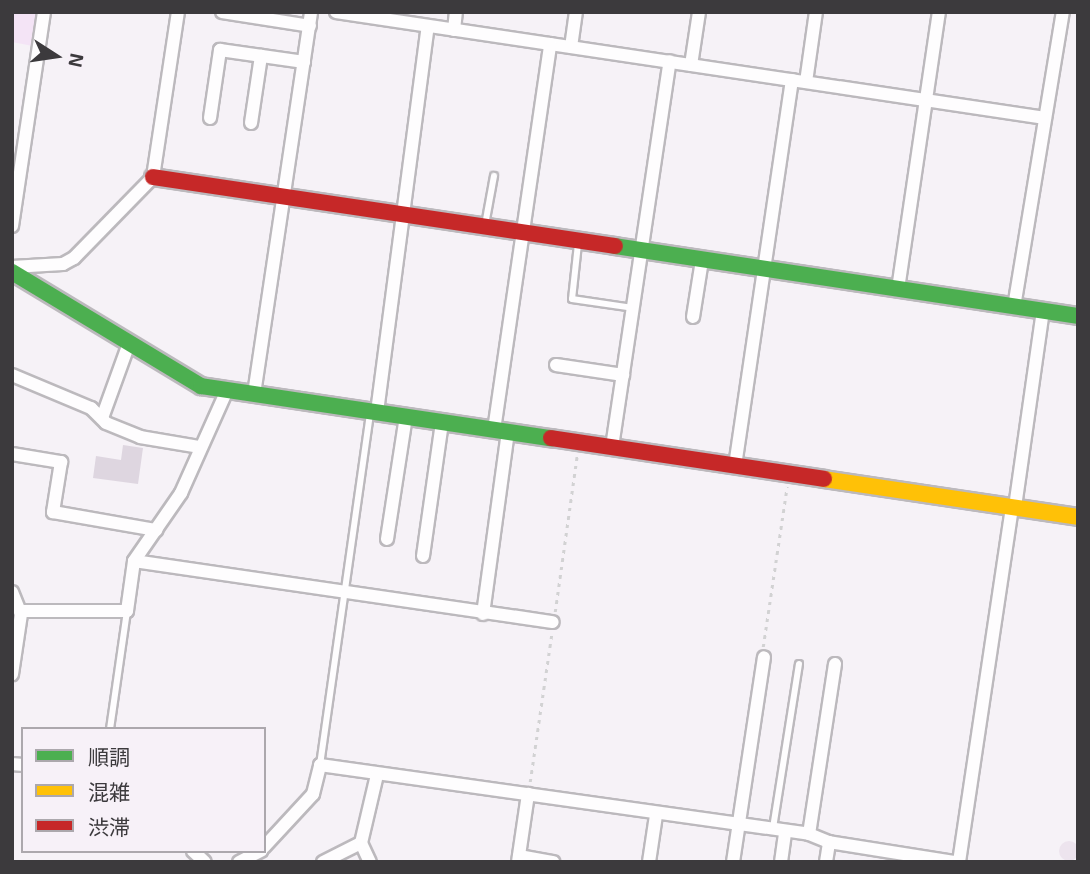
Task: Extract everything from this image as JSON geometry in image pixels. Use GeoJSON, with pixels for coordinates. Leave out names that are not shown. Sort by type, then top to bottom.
{"type":"FeatureCollection","features":[{"type":"Feature","properties":{"kind":"street"},"geometry":{"type":"LineString","coordinates":[[12,226],[44,12]]}},
{"type":"Feature","properties":{"kind":"street"},"geometry":{"type":"LineString","coordinates":[[12,269],[63,264],[74,258],[153,177],[178,12]]}},
{"type":"Feature","properties":{"kind":"street"},"geometry":{"type":"LineString","coordinates":[[222,12],[310,19],[254,394]]}},
{"type":"Feature","properties":{"kind":"street"},"geometry":{"type":"LineString","coordinates":[[336,12],[1045,118]]}},
{"type":"Feature","properties":{"kind":"street"},"geometry":{"type":"LineString","coordinates":[[454,30],[456,12]]}},
{"type":"Feature","properties":{"kind":"street"},"geometry":{"type":"LineString","coordinates":[[571,47],[576,12]]}},
{"type":"Feature","properties":{"kind":"street"},"geometry":{"type":"LineString","coordinates":[[691,65],[699,12]]}},
{"type":"Feature","properties":{"kind":"street"},"geometry":{"type":"LineString","coordinates":[[806,82],[816,12]]}},
{"type":"Feature","properties":{"kind":"street"},"geometry":{"type":"LineString","coordinates":[[898,289],[939,12]]}},
{"type":"Feature","properties":{"kind":"street"},"geometry":{"type":"LineString","coordinates":[[1014,307],[1063,12]]}},
{"type":"Feature","properties":{"kind":"street"},"geometry":{"type":"LineString","coordinates":[[373,411],[428,27]]}},
{"type":"Feature","properties":{"kind":"street"},"geometry":{"type":"LineString","coordinates":[[483,614],[523,232],[550,44]]}},
{"type":"Feature","properties":{"kind":"street"},"geometry":{"type":"LineString","coordinates":[[210,118],[220,50],[304,62]]}},
{"type":"Feature","properties":{"kind":"street"},"geometry":{"type":"LineString","coordinates":[[251,123],[261,56]]}},
{"type":"Feature","properties":{"kind":"street"},"geometry":{"type":"LineString","coordinates":[[612,447],[670,61]]}},
{"type":"Feature","properties":{"kind":"street"},"geometry":{"type":"LineString","coordinates":[[736,466],[792,80]]}},
{"type":"Feature","properties":{"kind":"street"},"geometry":{"type":"LineString","coordinates":[[153,177],[1078,316]]}},
{"type":"Feature","properties":{"kind":"street"},"geometry":{"type":"LineString","coordinates":[[693,317],[702,260]]}},
{"type":"Feature","properties":{"kind":"street"},"geometry":{"type":"LineString","coordinates":[[12,269],[128,346],[190,383],[1078,517]]}},
{"type":"Feature","properties":{"kind":"street"},"geometry":{"type":"LineString","coordinates":[[959,862],[1044,311]]}},
{"type":"Feature","properties":{"kind":"street"},"geometry":{"type":"LineString","coordinates":[[102,418],[128,346]]}},
{"type":"Feature","properties":{"kind":"street"},"geometry":{"type":"LineString","coordinates":[[556,365],[623,374]]}},
{"type":"Feature","properties":{"kind":"street"},"geometry":{"type":"LineString","coordinates":[[12,376],[91,408],[102,418],[140,438],[200,447]]}},
{"type":"Feature","properties":{"kind":"street"},"geometry":{"type":"LineString","coordinates":[[20,611],[127,611],[134,561],[181,493],[227,390]]}},
{"type":"Feature","properties":{"kind":"street"},"geometry":{"type":"LineString","coordinates":[[387,539],[406,416]]}},
{"type":"Feature","properties":{"kind":"street"},"geometry":{"type":"LineString","coordinates":[[423,556],[442,422]]}},
{"type":"Feature","properties":{"kind":"street"},"geometry":{"type":"LineString","coordinates":[[12,454],[61,462],[53,512],[156,530]]}},
{"type":"Feature","properties":{"kind":"street"},"geometry":{"type":"LineString","coordinates":[[134,561],[483,614],[553,622]]}},
{"type":"Feature","properties":{"kind":"street"},"geometry":{"type":"LineString","coordinates":[[12,592],[20,611],[12,674]]}},
{"type":"Feature","properties":{"kind":"street"},"geometry":{"type":"LineString","coordinates":[[733,862],[764,657]]}},
{"type":"Feature","properties":{"kind":"street"},"geometry":{"type":"LineString","coordinates":[[809,834],[835,664]]}},
{"type":"Feature","properties":{"kind":"street"},"geometry":{"type":"LineString","coordinates":[[266,845],[313,794],[320,765],[779,833],[809,834],[829,842],[954,862]]}},
{"type":"Feature","properties":{"kind":"street"},"geometry":{"type":"LineString","coordinates":[[370,862],[361,843],[377,775]]}},
{"type":"Feature","properties":{"kind":"street"},"geometry":{"type":"LineString","coordinates":[[528,794],[518,859],[554,862]]}},
{"type":"Feature","properties":{"kind":"street"},"geometry":{"type":"LineString","coordinates":[[649,862],[656,815]]}},
{"type":"Feature","properties":{"kind":"street"},"geometry":{"type":"LineString","coordinates":[[779,833],[781,862]]}},
{"type":"Feature","properties":{"kind":"street"},"geometry":{"type":"LineString","coordinates":[[826,862],[829,842]]}},
{"type":"Feature","properties":{"kind":"street"},"geometry":{"type":"LineString","coordinates":[[323,862],[361,843]]}},
{"type":"Feature","properties":{"kind":"street"},"geometry":{"type":"LineString","coordinates":[[239,862],[257,853]]}},
{"type":"Feature","properties":{"kind":"lane"},"geometry":{"type":"LineString","coordinates":[[485,227],[494,176]]}},
{"type":"Feature","properties":{"kind":"lane"},"geometry":{"type":"LineString","coordinates":[[578,241],[572,299],[634,308]]}},
{"type":"Feature","properties":{"kind":"lane"},"geometry":{"type":"LineString","coordinates":[[320,765],[343,592],[373,411]]}},
{"type":"Feature","properties":{"kind":"lane"},"geometry":{"type":"LineString","coordinates":[[110,727],[127,611]]}},
{"type":"Feature","properties":{"kind":"lane"},"geometry":{"type":"LineString","coordinates":[[779,833],[799,664]]}},
{"type":"Feature","properties":{"kind":"path"},"geometry":{"type":"LineString","coordinates":[[764,657],[789,474]]}},
{"type":"Feature","properties":{"kind":"shaded area"},"geometry":{"type":"Polygon","coordinates":[[[12,12],[38,12],[33,46],[12,42],[12,12]]]}},
{"type":"Feature","properties":{"kind":"shaded area"},"geometry":{"type":"Polygon","coordinates":[[[1065,841],[1073,841],[1079,851],[1073,861],[1065,861],[1059,855],[1059,847],[1065,841]]]}},
{"type":"Feature","properties":{"kind":"building"},"geometry":{"type":"Polygon","coordinates":[[[123,445],[143,448],[138,484],[93,478],[96,456],[121,460],[123,445]]]}},
{"type":"Feature","properties":{"kind":"traffic: fast"},"geometry":{"type":"LineString","coordinates":[[615,246],[1078,316]]}},
{"type":"Feature","properties":{"kind":"traffic: fast"},"geometry":{"type":"LineString","coordinates":[[12,272],[201,386],[551,438]]}},
{"type":"Feature","properties":{"kind":"traffic: slow"},"geometry":{"type":"LineString","coordinates":[[824,479],[1078,517]]}},
{"type":"Feature","properties":{"kind":"traffic: jam"},"geometry":{"type":"LineString","coordinates":[[153,177],[615,246]]}},
{"type":"Feature","properties":{"kind":"traffic: jam"},"geometry":{"type":"LineString","coordinates":[[551,438],[824,479]]}}]}
